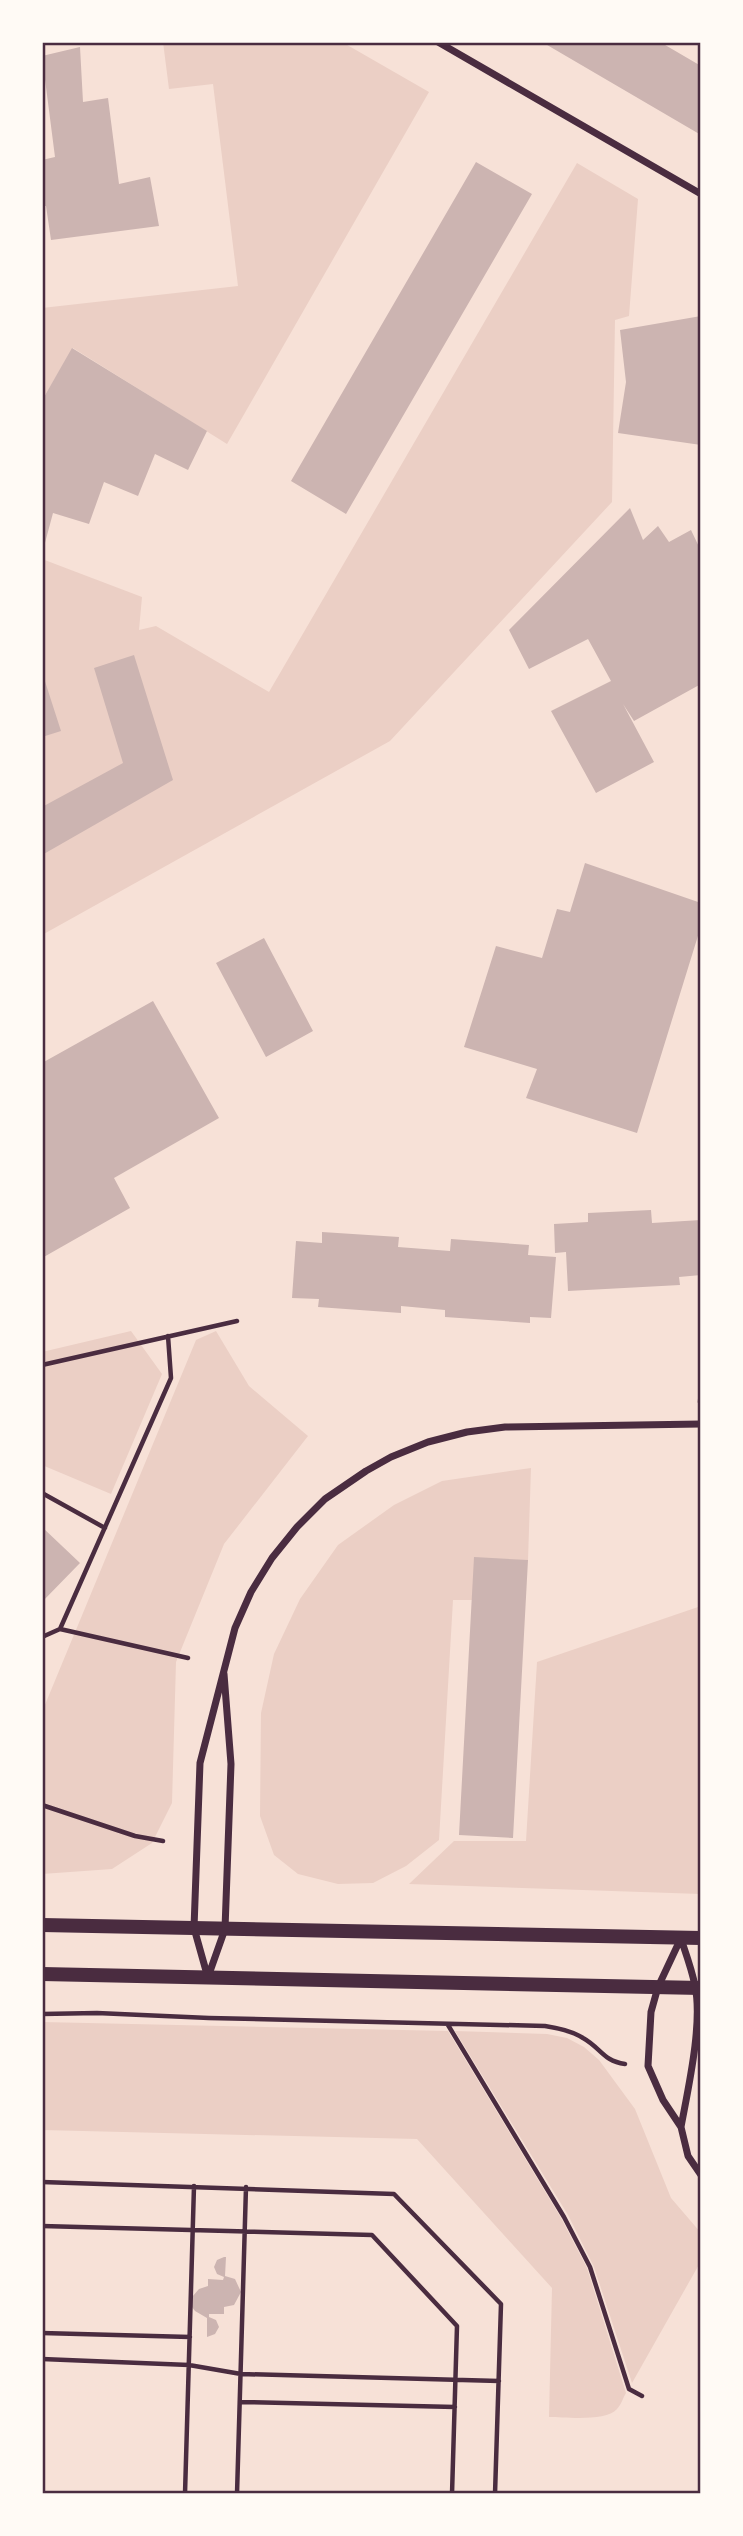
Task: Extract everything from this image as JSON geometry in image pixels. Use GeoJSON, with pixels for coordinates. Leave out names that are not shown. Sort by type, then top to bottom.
{"type":"FeatureCollection","features":[{"type":"Feature","properties":{"kind":"main road"},"geometry":{"type":"LineString","coordinates":[[42,1925],[701,1938]]}},
{"type":"Feature","properties":{"kind":"main road"},"geometry":{"type":"LineString","coordinates":[[42,1974],[698,1988]]}},
{"type":"Feature","properties":{"kind":"street"},"geometry":{"type":"LineString","coordinates":[[438,42],[701,194]]}},
{"type":"Feature","properties":{"kind":"street"},"geometry":{"type":"LineString","coordinates":[[208,1978],[194,1928],[200,1763],[235,1628],[251,1592],[272,1558],[297,1527],[325,1499],[391,1457],[428,1442],[467,1432],[505,1427],[701,1424]]}},
{"type":"Feature","properties":{"kind":"street"},"geometry":{"type":"LineString","coordinates":[[208,1978],[225,1929],[231,1764],[224,1666]]}},
{"type":"Feature","properties":{"kind":"street"},"geometry":{"type":"LineString","coordinates":[[681,1938],[658,1987],[651,2012],[648,2066],[663,2101],[681,2127],[688,2157],[701,2175]]}},
{"type":"Feature","properties":{"kind":"street"},"geometry":{"type":"LineString","coordinates":[[681,1938],[698,1988],[692,2072],[681,2127]]}},
{"type":"Feature","properties":{"kind":"path"},"geometry":{"type":"LineString","coordinates":[[42,1364],[237,1321]]}},
{"type":"Feature","properties":{"kind":"path"},"geometry":{"type":"LineString","coordinates":[[60,1629],[171,1378],[168,1336]]}},
{"type":"Feature","properties":{"kind":"path"},"geometry":{"type":"LineString","coordinates":[[42,1493],[105,1528]]}},
{"type":"Feature","properties":{"kind":"path"},"geometry":{"type":"LineString","coordinates":[[42,1637],[60,1629],[188,1658]]}},
{"type":"Feature","properties":{"kind":"path"},"geometry":{"type":"LineString","coordinates":[[42,1805],[135,1836],[163,1841]]}},
{"type":"Feature","properties":{"kind":"path"},"geometry":{"type":"LineString","coordinates":[[42,2014],[97,2013],[545,2026],[583,2038],[610,2062],[648,2066]]}},
{"type":"Feature","properties":{"kind":"path"},"geometry":{"type":"LineString","coordinates":[[448,2025],[569,2227],[590,2267],[629,2389],[642,2396]]}},
{"type":"Feature","properties":{"kind":"path"},"geometry":{"type":"LineString","coordinates":[[42,2182],[394,2194],[501,2304],[495,2494]]}},
{"type":"Feature","properties":{"kind":"path"},"geometry":{"type":"LineString","coordinates":[[185,2494],[194,2186]]}},
{"type":"Feature","properties":{"kind":"path"},"geometry":{"type":"LineString","coordinates":[[237,2494],[246,2188]]}},
{"type":"Feature","properties":{"kind":"path"},"geometry":{"type":"LineString","coordinates":[[42,2226],[372,2235],[457,2326],[452,2494]]}},
{"type":"Feature","properties":{"kind":"path"},"geometry":{"type":"LineString","coordinates":[[42,2333],[190,2337]]}},
{"type":"Feature","properties":{"kind":"path"},"geometry":{"type":"LineString","coordinates":[[42,2360],[189,2365],[241,2374],[499,2382]]}},
{"type":"Feature","properties":{"kind":"path"},"geometry":{"type":"LineString","coordinates":[[240,2402],[455,2407]]}},
{"type":"Feature","properties":{"kind":"shaded area"},"geometry":{"type":"Polygon","coordinates":[[[163,42],[342,42],[429,92],[227,444],[73,348],[44,397],[42,396],[42,308],[238,286],[213,84],[169,89],[163,42]]]}},
{"type":"Feature","properties":{"kind":"shaded area"},"geometry":{"type":"Polygon","coordinates":[[[577,163],[638,199],[629,316],[615,320],[612,502],[390,741],[42,935],[42,559],[142,597],[139,630],[156,626],[269,692],[577,163]]]}},
{"type":"Feature","properties":{"kind":"shaded area"},"geometry":{"type":"Polygon","coordinates":[[[131,1331],[162,1374],[111,1494],[42,1465],[42,1352],[131,1331]]]}},
{"type":"Feature","properties":{"kind":"shaded area"},"geometry":{"type":"Polygon","coordinates":[[[216,1331],[249,1386],[308,1436],[224,1544],[176,1662],[172,1803],[152,1843],[112,1869],[42,1874],[42,1712],[196,1340],[216,1331]]]}},
{"type":"Feature","properties":{"kind":"shaded area"},"geometry":{"type":"Polygon","coordinates":[[[531,1468],[528,1560],[472,1600],[453,1600],[439,1840],[406,1866],[373,1883],[338,1884],[298,1874],[274,1855],[260,1816],[261,1713],[274,1654],[300,1599],[338,1545],[394,1505],[442,1481],[531,1468]]]}},
{"type":"Feature","properties":{"kind":"shaded area"},"geometry":{"type":"Polygon","coordinates":[[[701,1606],[701,1894],[409,1884],[454,1841],[526,1841],[537,1662],[701,1606]]]}},
{"type":"Feature","properties":{"kind":"shaded area"},"geometry":{"type":"Polygon","coordinates":[[[42,2022],[448,2031],[561,2218],[587,2268],[626,2393],[620,2406],[604,2416],[549,2417],[552,2288],[417,2139],[42,2130],[42,2022]]]}},
{"type":"Feature","properties":{"kind":"shaded area"},"geometry":{"type":"Polygon","coordinates":[[[455,2031],[547,2034],[567,2038],[584,2047],[599,2060],[635,2109],[671,2198],[701,2233],[701,2261],[632,2383],[594,2267],[568,2215],[455,2031]]]}},
{"type":"Feature","properties":{"kind":"building"},"geometry":{"type":"Polygon","coordinates":[[[542,42],[660,42],[701,66],[701,135],[542,42]]]}},
{"type":"Feature","properties":{"kind":"building"},"geometry":{"type":"Polygon","coordinates":[[[80,47],[83,102],[108,98],[119,184],[150,177],[159,226],[51,240],[46,206],[42,206],[42,160],[55,157],[42,56],[80,47]]]}},
{"type":"Feature","properties":{"kind":"building"},"geometry":{"type":"Polygon","coordinates":[[[476,162],[532,194],[346,514],[291,481],[476,162]]]}},
{"type":"Feature","properties":{"kind":"building"},"geometry":{"type":"Polygon","coordinates":[[[701,316],[701,445],[618,433],[626,382],[620,330],[701,316]]]}},
{"type":"Feature","properties":{"kind":"building"},"geometry":{"type":"Polygon","coordinates":[[[72,348],[207,431],[188,470],[155,454],[138,496],[104,482],[89,524],[53,513],[42,554],[42,396],[44,397],[72,348]]]}},
{"type":"Feature","properties":{"kind":"building"},"geometry":{"type":"Polygon","coordinates":[[[630,508],[643,540],[658,526],[669,542],[691,530],[701,551],[701,684],[634,721],[623,704],[654,762],[596,793],[551,711],[611,681],[588,639],[529,669],[509,630],[630,508]]]}},
{"type":"Feature","properties":{"kind":"building"},"geometry":{"type":"Polygon","coordinates":[[[134,655],[173,780],[42,855],[42,807],[123,763],[94,668],[134,655]]]}},
{"type":"Feature","properties":{"kind":"building"},"geometry":{"type":"Polygon","coordinates":[[[42,672],[61,731],[42,737],[42,672]]]}},
{"type":"Feature","properties":{"kind":"building"},"geometry":{"type":"Polygon","coordinates":[[[585,863],[701,903],[701,926],[637,1133],[526,1098],[537,1069],[464,1047],[496,946],[542,958],[557,909],[570,912],[585,863]]]}},
{"type":"Feature","properties":{"kind":"building"},"geometry":{"type":"Polygon","coordinates":[[[264,938],[313,1031],[266,1057],[216,963],[264,938]]]}},
{"type":"Feature","properties":{"kind":"building"},"geometry":{"type":"Polygon","coordinates":[[[153,1001],[219,1118],[114,1178],[130,1208],[42,1258],[42,1063],[153,1001]]]}},
{"type":"Feature","properties":{"kind":"building"},"geometry":{"type":"Polygon","coordinates":[[[651,1210],[652,1223],[701,1220],[701,1275],[679,1277],[680,1285],[568,1291],[566,1252],[555,1253],[554,1224],[588,1222],[588,1213],[651,1210]]]}},
{"type":"Feature","properties":{"kind":"building"},"geometry":{"type":"Polygon","coordinates":[[[322,1232],[399,1237],[398,1247],[450,1251],[451,1239],[529,1245],[528,1255],[556,1257],[551,1318],[530,1317],[530,1323],[445,1317],[445,1310],[401,1306],[401,1313],[318,1307],[319,1299],[292,1298],[296,1241],[322,1243],[322,1232]]]}},
{"type":"Feature","properties":{"kind":"building"},"geometry":{"type":"Polygon","coordinates":[[[42,1527],[80,1563],[42,1602],[42,1527]]]}},
{"type":"Feature","properties":{"kind":"building"},"geometry":{"type":"Polygon","coordinates":[[[474,1557],[528,1560],[513,1838],[459,1835],[474,1557]]]}},
{"type":"Feature","properties":{"kind":"building"},"geometry":{"type":"Polygon","coordinates":[[[224,2257],[225,2276],[235,2279],[241,2292],[234,2305],[224,2307],[224,2314],[209,2314],[219,2327],[215,2334],[207,2337],[207,2318],[192,2307],[192,2297],[199,2289],[208,2286],[208,2279],[223,2280],[224,2277],[217,2274],[214,2267],[217,2260],[224,2257]]]}}]}
